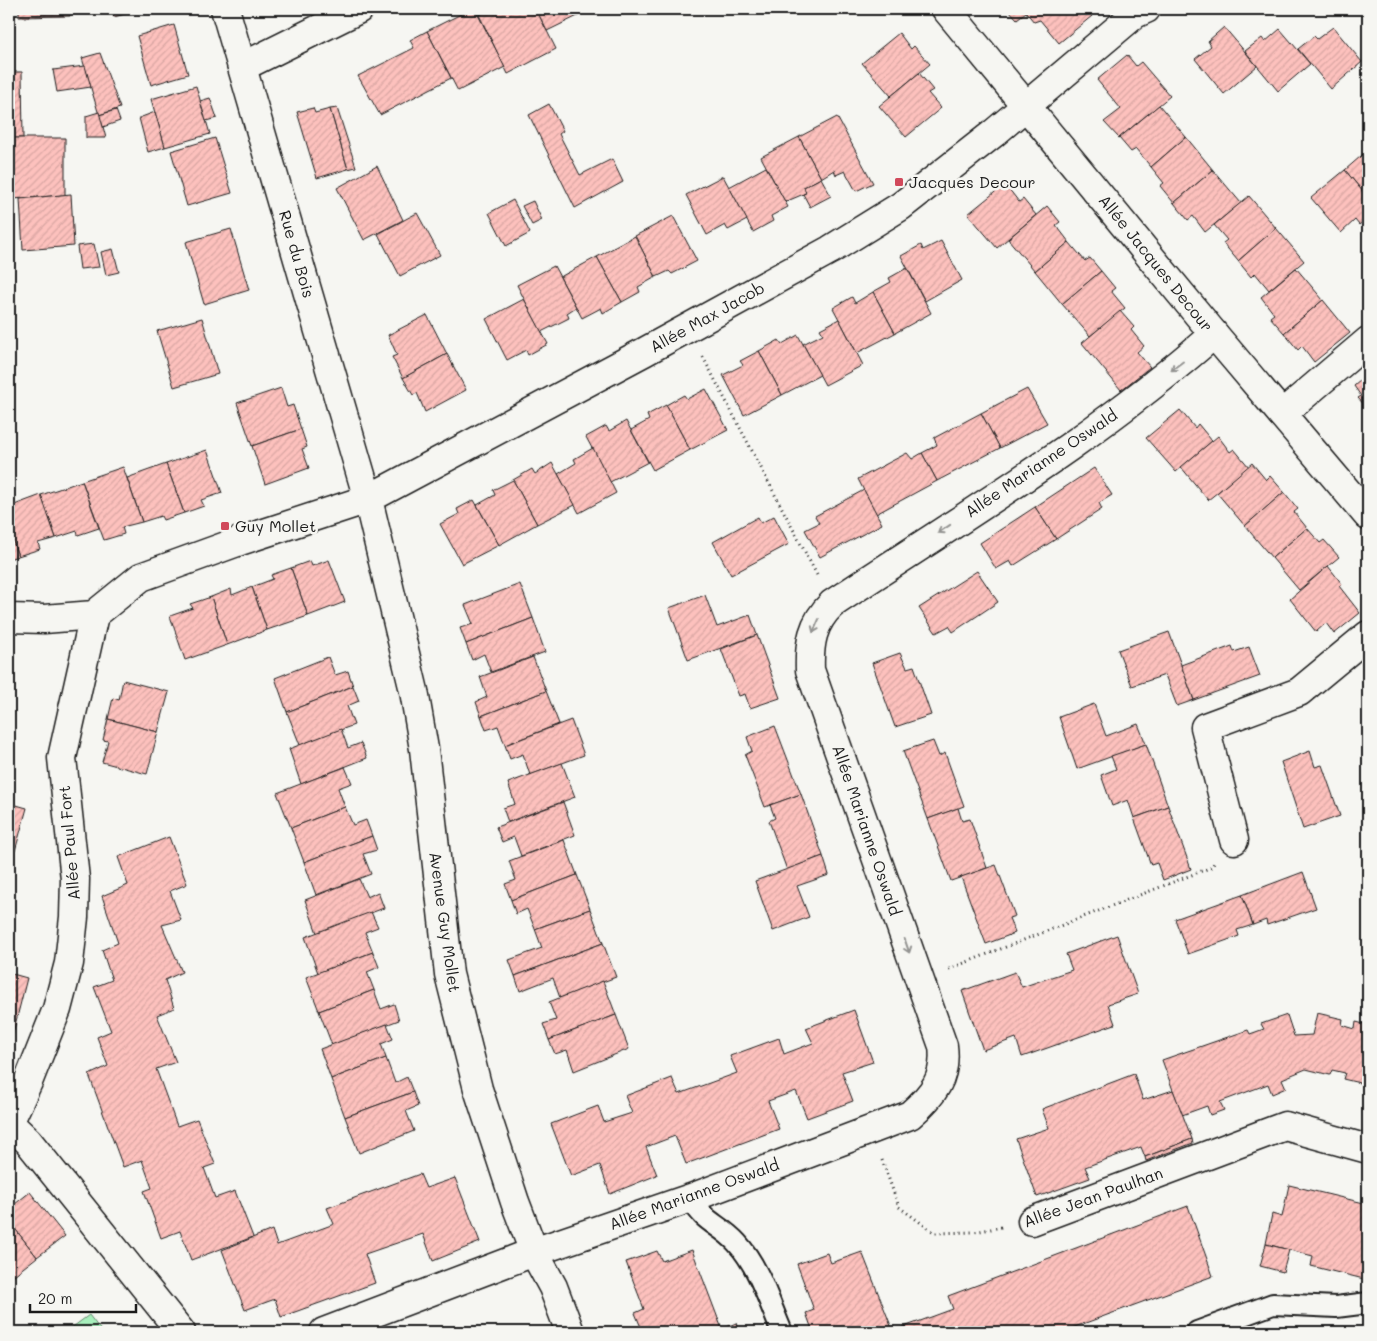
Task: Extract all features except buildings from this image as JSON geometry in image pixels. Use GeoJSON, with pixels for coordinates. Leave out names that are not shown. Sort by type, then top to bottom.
{"type":"FeatureCollection","features":[{"type":"Feature","properties":{"kind":"street","name":"Rue du Bois"},"geometry":{"type":"LineString","coordinates":[[225,9],[368,499]]}},
{"type":"Feature","properties":{"kind":"street"},"geometry":{"type":"LineString","coordinates":[[242,67],[359,9]]}},
{"type":"Feature","properties":{"kind":"street","name":"Allée Jacques Decour"},"geometry":{"type":"LineString","coordinates":[[946,9],[1214,334],[1368,516]]}},
{"type":"Feature","properties":{"kind":"street","name":"Allée Max Jacob"},"geometry":{"type":"LineString","coordinates":[[94,615],[141,577],[240,541],[368,499],[830,250],[901,206],[1027,105],[1135,14],[1146,9]]}},
{"type":"Feature","properties":{"kind":"street","name":"Allée Marianne Oswald"},"geometry":{"type":"LineString","coordinates":[[324,1332],[534,1252],[690,1198],[871,1129],[910,1114],[928,1100],[945,1063],[943,1046],[810,670],[812,632],[821,614],[832,604],[1095,428],[1187,358],[1214,334]]}},
{"type":"Feature","properties":{"kind":"street"},"geometry":{"type":"LineString","coordinates":[[1282,414],[1368,341]]}},
{"type":"Feature","properties":{"kind":"street","name":"Avenue Guy Mollet"},"geometry":{"type":"LineString","coordinates":[[368,499],[414,691],[424,749],[449,974],[478,1089],[534,1252],[552,1287],[570,1332]]}},
{"type":"Feature","properties":{"kind":"street"},"geometry":{"type":"LineString","coordinates":[[9,618],[44,619],[94,615]]}},
{"type":"Feature","properties":{"kind":"street","name":"Allée Paul Fort"},"geometry":{"type":"LineString","coordinates":[[9,1123],[28,1082],[57,1009],[69,963],[74,917],[75,879],[62,758],[94,615]]}},
{"type":"Feature","properties":{"kind":"street"},"geometry":{"type":"LineString","coordinates":[[1234,840],[1206,727],[1299,692],[1368,635]]}},
{"type":"Feature","properties":{"kind":"street"},"geometry":{"type":"LineString","coordinates":[[9,1123],[28,1141],[181,1332]]}},
{"type":"Feature","properties":{"kind":"street","name":"Allée Jean Paulhan"},"geometry":{"type":"LineString","coordinates":[[1032,1221],[1285,1126],[1368,1150]]}},
{"type":"Feature","properties":{"kind":"lane"},"geometry":{"type":"LineString","coordinates":[[690,1198],[698,1213],[736,1242],[756,1271],[782,1332]]}},
{"type":"Feature","properties":{"kind":"lane"},"geometry":{"type":"LineString","coordinates":[[1197,1332],[1272,1304],[1336,1308],[1368,1303]]}},
{"type":"Feature","properties":{"kind":"path"},"geometry":{"type":"LineString","coordinates":[[688,328],[832,604]]}},
{"type":"Feature","properties":{"kind":"path"},"geometry":{"type":"LineString","coordinates":[[920,980],[1212,867],[1234,840]]}},
{"type":"Feature","properties":{"kind":"path","name":"Allée Jean Paulhan"},"geometry":{"type":"LineString","coordinates":[[871,1129],[899,1207],[935,1232],[974,1232],[1032,1221]]}},
{"type":"Feature","properties":{"kind":"green space"},"geometry":{"type":"Polygon","coordinates":[[[89,1315],[102,1332],[66,1332],[89,1315]]]}},
{"type":"Feature","properties":{"kind":"place","name":"Jacques Decour"},"geometry":{"type":"Point","coordinates":[899,182]}},
{"type":"Feature","properties":{"kind":"place","name":"Guy Mollet"},"geometry":{"type":"Point","coordinates":[225,526]}}]}
